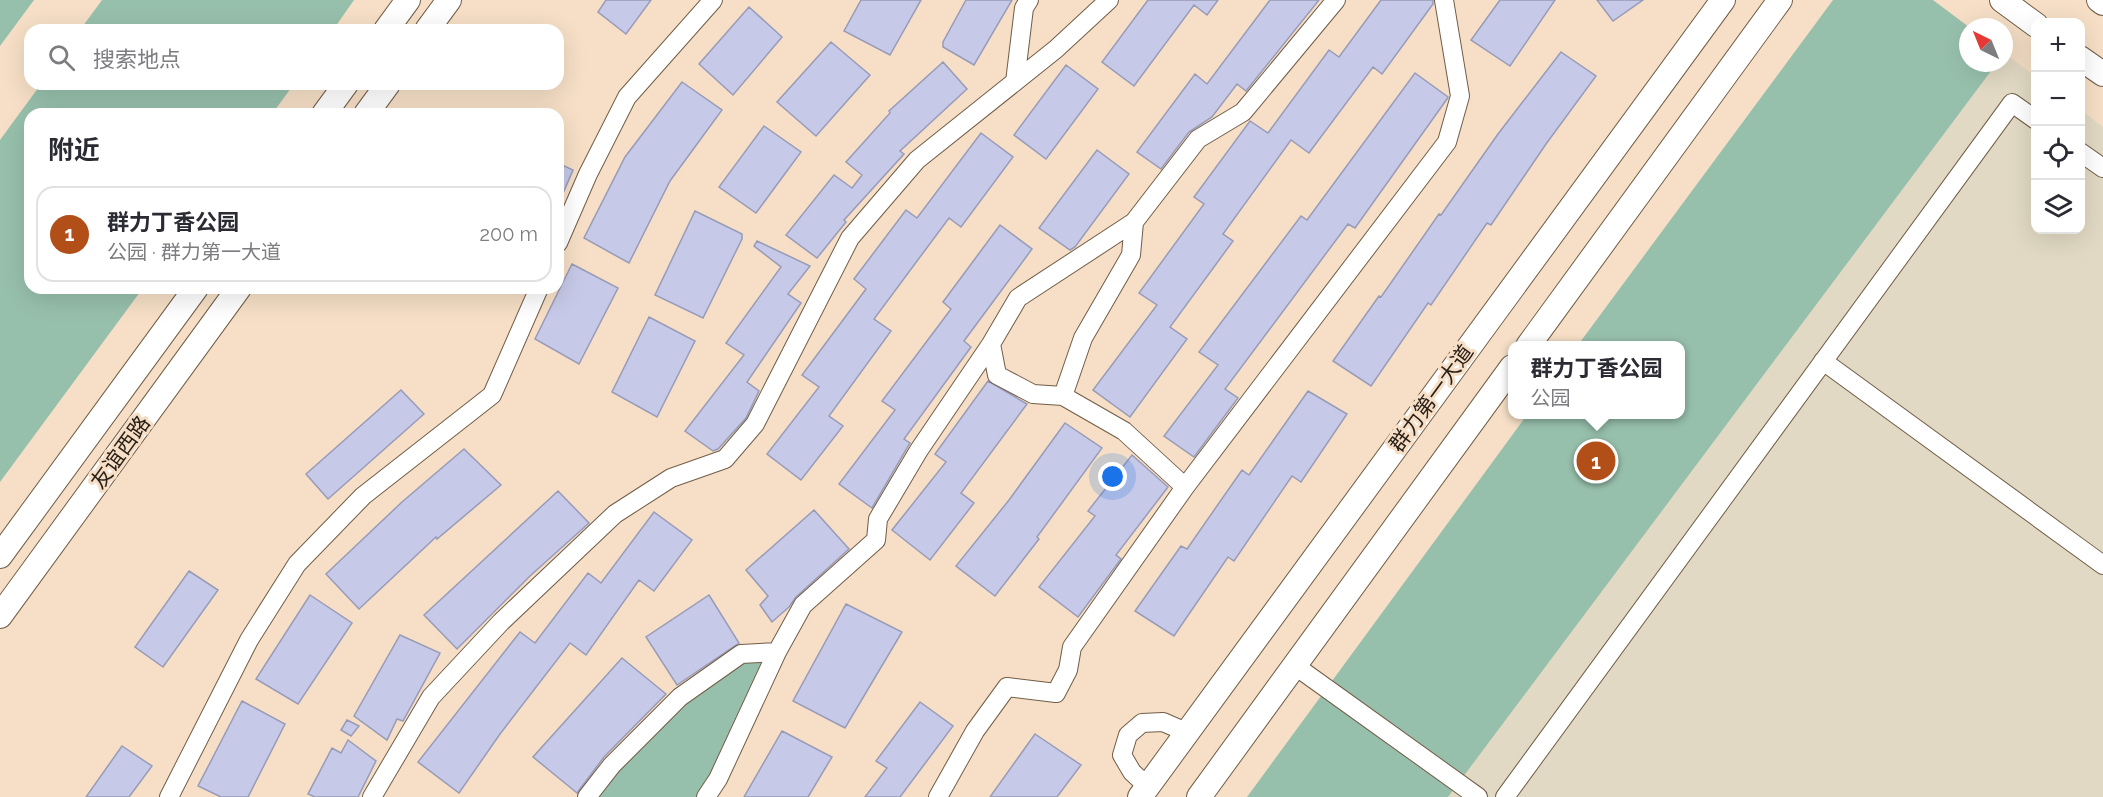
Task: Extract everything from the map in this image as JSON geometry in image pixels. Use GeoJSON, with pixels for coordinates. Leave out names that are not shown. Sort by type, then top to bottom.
{"type":"FeatureCollection","features":[{"type":"Feature","properties":{"kind":"main road"},"geometry":{"type":"LineString","coordinates":[[390,24],[408,0]]}},
{"type":"Feature","properties":{"kind":"main road"},"geometry":{"type":"LineString","coordinates":[[432,24],[449,0]]}},
{"type":"Feature","properties":{"kind":"main road","name":"群力第一大道"},"geometry":{"type":"LineString","coordinates":[[1143,792],[1723,0]]}},
{"type":"Feature","properties":{"kind":"main road"},"geometry":{"type":"LineString","coordinates":[[1531,341],[1780,0]]}},
{"type":"Feature","properties":{"kind":"main road"},"geometry":{"type":"LineString","coordinates":[[2002,0],[2031,20]]}},
{"type":"Feature","properties":{"kind":"main road"},"geometry":{"type":"LineString","coordinates":[[2099,0],[2103,3]]}},
{"type":"Feature","properties":{"kind":"main road"},"geometry":{"type":"LineString","coordinates":[[2085,61],[2103,74]]}},
{"type":"Feature","properties":{"kind":"main road"},"geometry":{"type":"LineString","coordinates":[[328,108],[342,90]]}},
{"type":"Feature","properties":{"kind":"main road"},"geometry":{"type":"LineString","coordinates":[[370,108],[384,90]]}},
{"type":"Feature","properties":{"kind":"main road","name":"友谊西路"},"geometry":{"type":"LineString","coordinates":[[0,556],[192,294]]}},
{"type":"Feature","properties":{"kind":"main road","name":"友谊西路"},"geometry":{"type":"LineString","coordinates":[[0,616],[235,294]]}},
{"type":"Feature","properties":{"kind":"main road"},"geometry":{"type":"LineString","coordinates":[[1199,797],[1508,372]]}},
{"type":"Feature","properties":{"kind":"street"},"geometry":{"type":"LineString","coordinates":[[564,229],[588,174],[627,97],[713,0]]}},
{"type":"Feature","properties":{"kind":"street"},"geometry":{"type":"LineString","coordinates":[[1015,82],[1024,8],[1029,0]]}},
{"type":"Feature","properties":{"kind":"street"},"geometry":{"type":"LineString","coordinates":[[372,797],[431,697],[501,622],[615,514],[671,478],[725,459],[755,424],[850,238],[917,160],[1056,50],[1109,0]]}},
{"type":"Feature","properties":{"kind":"street"},"geometry":{"type":"LineString","coordinates":[[706,797],[718,778],[777,652],[803,605],[876,540],[878,519],[919,450],[991,344],[1018,298],[1134,222],[1198,139],[1243,112],[1336,0]]}},
{"type":"Feature","properties":{"kind":"street"},"geometry":{"type":"LineString","coordinates":[[938,797],[975,731],[1007,687],[1056,693],[1068,670],[1072,646],[1185,487],[1447,142],[1460,96],[1444,0]]}},
{"type":"Feature","properties":{"kind":"street"},"geometry":{"type":"LineString","coordinates":[[1505,797],[2012,103],[2031,116]]}},
{"type":"Feature","properties":{"kind":"street"},"geometry":{"type":"LineString","coordinates":[[2085,155],[2103,168]]}},
{"type":"Feature","properties":{"kind":"street"},"geometry":{"type":"LineString","coordinates":[[1064,396],[1083,338],[1131,255],[1134,222]]}},
{"type":"Feature","properties":{"kind":"street"},"geometry":{"type":"LineString","coordinates":[[169,797],[249,640],[297,564],[363,496],[492,395],[535,294]]}},
{"type":"Feature","properties":{"kind":"street"},"geometry":{"type":"LineString","coordinates":[[991,344],[997,375],[1033,394],[1064,396],[1124,431],[1185,487]]}},
{"type":"Feature","properties":{"kind":"street"},"geometry":{"type":"LineString","coordinates":[[1823,361],[2103,565]]}},
{"type":"Feature","properties":{"kind":"street"},"geometry":{"type":"LineString","coordinates":[[588,797],[612,765],[680,697],[741,654],[777,652]]}},
{"type":"Feature","properties":{"kind":"street"},"geometry":{"type":"LineString","coordinates":[[1294,665],[1478,797]]}},
{"type":"Feature","properties":{"kind":"street"},"geometry":{"type":"LineString","coordinates":[[1143,792],[1122,754],[1128,735],[1142,723],[1163,722],[1186,732]]}},
{"type":"Feature","properties":{"kind":"shaded area"},"geometry":{"type":"Polygon","coordinates":[[[2013,60],[2031,73],[2031,234],[2085,234],[2085,113],[2103,127],[2103,797],[1448,797],[1990,72],[2013,72],[2013,60]]]}},
{"type":"Feature","properties":{"kind":"green space"},"geometry":{"type":"Polygon","coordinates":[[[0,0],[34,0],[0,46],[0,0]]]}},
{"type":"Feature","properties":{"kind":"green space"},"geometry":{"type":"Polygon","coordinates":[[[102,0],[354,0],[337,24],[84,24],[102,0]]]}},
{"type":"Feature","properties":{"kind":"green space"},"geometry":{"type":"Polygon","coordinates":[[[1833,0],[1933,0],[1959,20],[1959,72],[1990,72],[1448,797],[1247,797],[1524,419],[1685,419],[1685,341],[1581,341],[1833,0]]]}},
{"type":"Feature","properties":{"kind":"green space"},"geometry":{"type":"Polygon","coordinates":[[[37,90],[290,90],[276,108],[24,108],[24,294],[139,294],[0,482],[0,140],[37,90]]]}},
{"type":"Feature","properties":{"kind":"green space"},"geometry":{"type":"Polygon","coordinates":[[[777,652],[706,797],[588,797],[612,765],[741,654],[777,652]]]}},
{"type":"Feature","properties":{"kind":"building"},"geometry":{"type":"Polygon","coordinates":[[[606,0],[651,0],[626,34],[598,12],[606,0]]]}},
{"type":"Feature","properties":{"kind":"building"},"geometry":{"type":"Polygon","coordinates":[[[861,0],[921,0],[890,55],[844,31],[861,0]]]}},
{"type":"Feature","properties":{"kind":"building"},"geometry":{"type":"Polygon","coordinates":[[[966,0],[1012,0],[974,65],[943,47],[943,42],[966,0]]]}},
{"type":"Feature","properties":{"kind":"building"},"geometry":{"type":"Polygon","coordinates":[[[1148,0],[1218,0],[1207,15],[1194,5],[1134,86],[1102,62],[1148,0]]]}},
{"type":"Feature","properties":{"kind":"building"},"geometry":{"type":"Polygon","coordinates":[[[1270,0],[1319,0],[1246,91],[1237,84],[1212,117],[1189,132],[1161,169],[1137,152],[1195,74],[1207,84],[1270,0]]]}},
{"type":"Feature","properties":{"kind":"building"},"geometry":{"type":"Polygon","coordinates":[[[1381,0],[1433,0],[1433,4],[1382,74],[1373,67],[1309,153],[1291,140],[1223,234],[1233,241],[1170,327],[1187,339],[1130,417],[1093,390],[1157,305],[1139,293],[1204,204],[1194,197],[1250,121],[1268,133],[1329,50],[1339,57],[1381,0]]]}},
{"type":"Feature","properties":{"kind":"building"},"geometry":{"type":"Polygon","coordinates":[[[1500,0],[1555,0],[1510,66],[1471,40],[1500,0]]]}},
{"type":"Feature","properties":{"kind":"building"},"geometry":{"type":"Polygon","coordinates":[[[1597,0],[1643,0],[1613,21],[1597,0]]]}},
{"type":"Feature","properties":{"kind":"building"},"geometry":{"type":"Polygon","coordinates":[[[749,7],[782,37],[733,95],[699,64],[749,7]]]}},
{"type":"Feature","properties":{"kind":"building"},"geometry":{"type":"Polygon","coordinates":[[[831,42],[870,75],[816,136],[777,102],[831,42]]]}},
{"type":"Feature","properties":{"kind":"building"},"geometry":{"type":"Polygon","coordinates":[[[1561,52],[1596,76],[1491,225],[1487,223],[1431,305],[1428,303],[1371,386],[1333,361],[1498,134],[1561,52]]]}},
{"type":"Feature","properties":{"kind":"building"},"geometry":{"type":"Polygon","coordinates":[[[943,62],[967,89],[900,151],[904,154],[844,220],[846,222],[817,258],[786,235],[834,175],[852,188],[862,175],[846,162],[890,113],[889,111],[943,62]]]}},
{"type":"Feature","properties":{"kind":"building"},"geometry":{"type":"Polygon","coordinates":[[[1066,65],[1098,89],[1046,159],[1014,135],[1066,65]]]}},
{"type":"Feature","properties":{"kind":"building"},"geometry":{"type":"Polygon","coordinates":[[[1415,73],[1448,97],[1447,99],[1355,228],[1348,224],[1225,389],[1238,398],[1194,457],[1164,436],[1218,365],[1199,352],[1301,216],[1307,220],[1415,73]]]}},
{"type":"Feature","properties":{"kind":"building"},"geometry":{"type":"Polygon","coordinates":[[[682,82],[722,110],[670,181],[629,263],[584,238],[625,157],[682,82]]]}},
{"type":"Feature","properties":{"kind":"building"},"geometry":{"type":"Polygon","coordinates":[[[764,126],[801,152],[756,213],[719,187],[764,126]]]}},
{"type":"Feature","properties":{"kind":"building"},"geometry":{"type":"Polygon","coordinates":[[[981,133],[1013,157],[961,227],[949,218],[874,319],[891,331],[829,416],[843,426],[801,480],[767,454],[819,387],[802,375],[866,289],[854,279],[906,210],[917,218],[981,133]]]}},
{"type":"Feature","properties":{"kind":"building"},"geometry":{"type":"Polygon","coordinates":[[[1097,150],[1129,174],[1075,247],[1070,250],[1039,228],[1097,150]]]}},
{"type":"Feature","properties":{"kind":"building"},"geometry":{"type":"Polygon","coordinates":[[[564,166],[573,170],[564,191],[564,166]]]}},
{"type":"Feature","properties":{"kind":"building"},"geometry":{"type":"Polygon","coordinates":[[[695,211],[742,234],[742,239],[703,318],[655,295],[695,211]]]}},
{"type":"Feature","properties":{"kind":"building"},"geometry":{"type":"Polygon","coordinates":[[[1000,225],[1032,249],[964,341],[971,347],[904,439],[910,443],[872,508],[839,484],[895,410],[882,401],[951,309],[943,302],[1000,225]]]}},
{"type":"Feature","properties":{"kind":"building"},"geometry":{"type":"Polygon","coordinates":[[[757,241],[810,266],[788,294],[801,303],[747,382],[759,391],[746,418],[718,449],[713,451],[685,431],[744,355],[726,343],[781,267],[754,246],[757,241]]]}},
{"type":"Feature","properties":{"kind":"building"},"geometry":{"type":"Polygon","coordinates":[[[572,264],[618,288],[579,364],[535,339],[557,294],[564,294],[564,280],[572,264]]]}},
{"type":"Feature","properties":{"kind":"building"},"geometry":{"type":"Polygon","coordinates":[[[649,317],[695,341],[657,417],[612,392],[649,317]]]}},
{"type":"Feature","properties":{"kind":"building"},"geometry":{"type":"Polygon","coordinates":[[[988,381],[1027,404],[961,493],[974,503],[930,560],[892,530],[946,462],[935,454],[988,381]]]}},
{"type":"Feature","properties":{"kind":"building"},"geometry":{"type":"Polygon","coordinates":[[[401,390],[424,414],[328,499],[306,474],[401,390]]]}},
{"type":"Feature","properties":{"kind":"building"},"geometry":{"type":"Polygon","coordinates":[[[1308,391],[1347,414],[1301,482],[1292,476],[1234,561],[1228,557],[1174,636],[1135,611],[1181,546],[1187,549],[1242,470],[1249,475],[1308,391]]]}},
{"type":"Feature","properties":{"kind":"building"},"geometry":{"type":"Polygon","coordinates":[[[1065,423],[1102,448],[1037,537],[1039,539],[995,596],[956,566],[1009,500],[1065,423]]]}},
{"type":"Feature","properties":{"kind":"building"},"geometry":{"type":"Polygon","coordinates":[[[464,449],[501,485],[437,539],[436,537],[359,609],[326,574],[402,502],[464,449]]]}},
{"type":"Feature","properties":{"kind":"building"},"geometry":{"type":"Polygon","coordinates":[[[1132,455],[1168,487],[1116,555],[1121,559],[1078,617],[1039,587],[1095,516],[1088,511],[1132,455]]]}},
{"type":"Feature","properties":{"kind":"building"},"geometry":{"type":"Polygon","coordinates":[[[558,491],[589,523],[530,576],[457,649],[424,615],[558,491]]]}},
{"type":"Feature","properties":{"kind":"building"},"geometry":{"type":"Polygon","coordinates":[[[814,510],[849,549],[772,622],[760,605],[768,596],[746,570],[814,510]]]}},
{"type":"Feature","properties":{"kind":"building"},"geometry":{"type":"Polygon","coordinates":[[[654,512],[692,540],[654,591],[639,580],[586,655],[570,643],[500,734],[459,793],[418,762],[520,632],[535,643],[588,573],[601,583],[654,512]]]}},
{"type":"Feature","properties":{"kind":"building"},"geometry":{"type":"Polygon","coordinates":[[[189,571],[218,590],[163,667],[135,647],[189,571]]]}},
{"type":"Feature","properties":{"kind":"building"},"geometry":{"type":"Polygon","coordinates":[[[310,595],[352,623],[298,704],[256,679],[310,595]]]}},
{"type":"Feature","properties":{"kind":"building"},"geometry":{"type":"Polygon","coordinates":[[[709,595],[739,643],[677,685],[646,637],[709,595]]]}},
{"type":"Feature","properties":{"kind":"building"},"geometry":{"type":"Polygon","coordinates":[[[846,604],[902,632],[845,728],[793,701],[846,604]]]}},
{"type":"Feature","properties":{"kind":"building"},"geometry":{"type":"Polygon","coordinates":[[[400,635],[440,653],[403,721],[397,719],[387,740],[354,716],[400,635]]]}},
{"type":"Feature","properties":{"kind":"building"},"geometry":{"type":"Polygon","coordinates":[[[622,658],[666,694],[604,757],[577,793],[533,757],[622,658]]]}},
{"type":"Feature","properties":{"kind":"building"},"geometry":{"type":"Polygon","coordinates":[[[242,701],[285,724],[248,797],[221,797],[198,786],[242,701]]]}},
{"type":"Feature","properties":{"kind":"building"},"geometry":{"type":"Polygon","coordinates":[[[920,702],[953,726],[900,797],[865,797],[887,768],[876,761],[920,702]]]}},
{"type":"Feature","properties":{"kind":"building"},"geometry":{"type":"Polygon","coordinates":[[[347,720],[359,726],[351,736],[341,730],[347,720]]]}},
{"type":"Feature","properties":{"kind":"building"},"geometry":{"type":"Polygon","coordinates":[[[782,731],[832,757],[808,797],[744,797],[782,731]]]}},
{"type":"Feature","properties":{"kind":"building"},"geometry":{"type":"Polygon","coordinates":[[[1035,734],[1081,765],[1057,797],[990,797],[1035,734]]]}},
{"type":"Feature","properties":{"kind":"building"},"geometry":{"type":"Polygon","coordinates":[[[348,740],[376,761],[358,797],[315,797],[308,794],[332,748],[341,753],[348,740]]]}},
{"type":"Feature","properties":{"kind":"building"},"geometry":{"type":"Polygon","coordinates":[[[122,746],[152,766],[129,797],[86,797],[122,746]]]}},
{"type":"Feature","properties":{"kind":"place","name":"群力丁香公园"},"geometry":{"type":"Point","coordinates":[1596,461]}}]}
